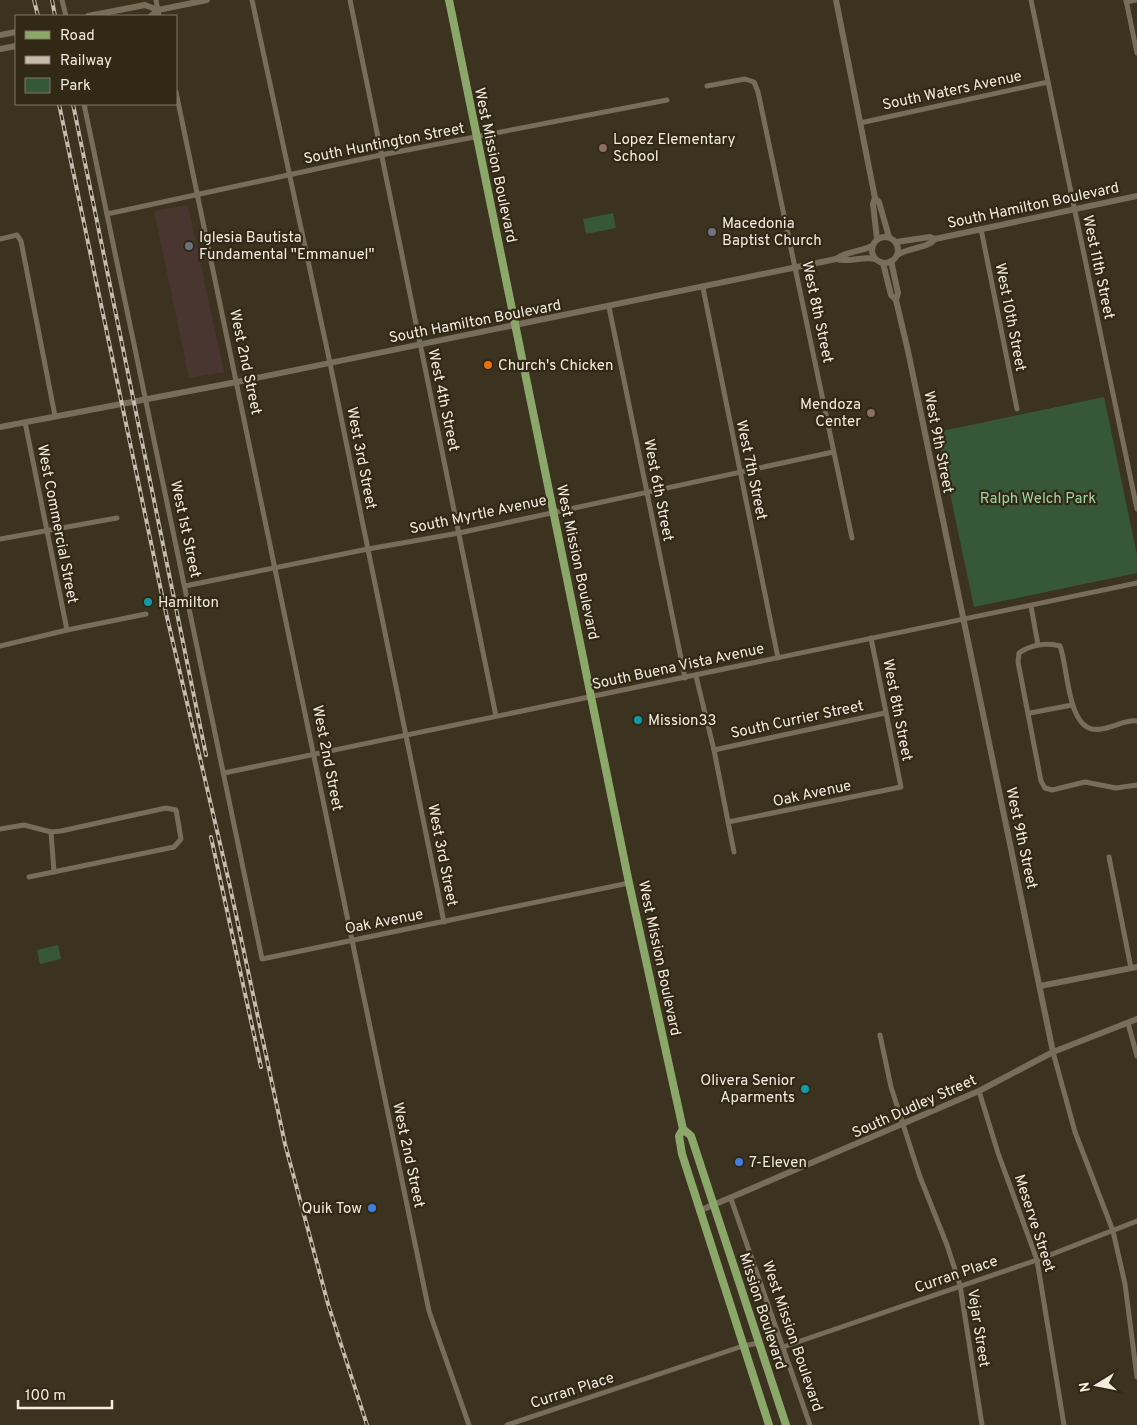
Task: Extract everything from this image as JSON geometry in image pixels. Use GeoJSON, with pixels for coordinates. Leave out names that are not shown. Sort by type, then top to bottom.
{"type":"FeatureCollection","features":[{"type":"Feature","properties":{"kind":"main road","name":"West Mission Boulevard"},"geometry":{"type":"LineString","coordinates":[[449,0],[629,883],[684,1129],[691,1136],[714,1206]]}},
{"type":"Feature","properties":{"kind":"main road","name":"West Mission Boulevard"},"geometry":{"type":"LineString","coordinates":[[684,1129],[679,1136],[682,1154],[770,1425]]}},
{"type":"Feature","properties":{"kind":"main road","name":"Mission Boulevard"},"geometry":{"type":"LineString","coordinates":[[714,1206],[786,1425]]}},
{"type":"Feature","properties":{"kind":"street"},"geometry":{"type":"LineString","coordinates":[[62,0],[65,15]]}},
{"type":"Feature","properties":{"kind":"street"},"geometry":{"type":"LineString","coordinates":[[156,0],[159,13]]}},
{"type":"Feature","properties":{"kind":"street"},"geometry":{"type":"LineString","coordinates":[[93,15],[145,5],[159,13],[207,0]]}},
{"type":"Feature","properties":{"kind":"street","name":"West 3rd Street"},"geometry":{"type":"LineString","coordinates":[[252,0],[288,176],[330,363],[444,922]]}},
{"type":"Feature","properties":{"kind":"street","name":"West 4th Street"},"geometry":{"type":"LineString","coordinates":[[350,0],[496,716]]}},
{"type":"Feature","properties":{"kind":"street"},"geometry":{"type":"LineString","coordinates":[[836,0],[875,198],[873,204],[877,239],[872,246],[875,259],[883,263],[891,261],[897,255],[896,242],[889,237],[879,202],[875,198]]}},
{"type":"Feature","properties":{"kind":"street","name":"West 11th Street"},"geometry":{"type":"LineString","coordinates":[[1031,0],[1137,509]]}},
{"type":"Feature","properties":{"kind":"street"},"geometry":{"type":"LineString","coordinates":[[1136,0],[1126,1],[1137,53]]}},
{"type":"Feature","properties":{"kind":"street"},"geometry":{"type":"LineString","coordinates":[[0,35],[15,32]]}},
{"type":"Feature","properties":{"kind":"street"},"geometry":{"type":"LineString","coordinates":[[0,49],[15,46]]}},
{"type":"Feature","properties":{"kind":"street","name":"West 8th Street"},"geometry":{"type":"LineString","coordinates":[[707,86],[745,78],[754,82],[758,92],[852,538]]}},
{"type":"Feature","properties":{"kind":"street","name":"South Waters Avenue"},"geometry":{"type":"LineString","coordinates":[[860,122],[1048,82]]}},
{"type":"Feature","properties":{"kind":"street","name":"South Huntington Street"},"geometry":{"type":"LineString","coordinates":[[107,214],[381,155],[667,100]]}},
{"type":"Feature","properties":{"kind":"street","name":"West 2nd Street"},"geometry":{"type":"LineString","coordinates":[[178,101],[315,753],[351,940],[429,1311],[469,1425]]}},
{"type":"Feature","properties":{"kind":"street","name":"West 1st Street"},"geometry":{"type":"LineString","coordinates":[[84,105],[147,398],[262,959]]}},
{"type":"Feature","properties":{"kind":"street","name":"South Hamilton Boulevard"},"geometry":{"type":"LineString","coordinates":[[896,242],[930,237],[935,239],[1137,196]]}},
{"type":"Feature","properties":{"kind":"street","name":"West 10th Street"},"geometry":{"type":"LineString","coordinates":[[981,229],[1016,409]]}},
{"type":"Feature","properties":{"kind":"street"},"geometry":{"type":"LineString","coordinates":[[0,238],[13,235],[19,238],[55,416]]}},
{"type":"Feature","properties":{"kind":"street"},"geometry":{"type":"LineString","coordinates":[[877,239],[889,237]]}},
{"type":"Feature","properties":{"kind":"street","name":"South Hamilton Boulevard"},"geometry":{"type":"LineString","coordinates":[[897,255],[906,249],[931,244],[935,239]]}},
{"type":"Feature","properties":{"kind":"street","name":"South Hamilton Boulevard"},"geometry":{"type":"LineString","coordinates":[[0,427],[237,382],[702,288],[836,259],[843,254],[864,251],[872,246]]}},
{"type":"Feature","properties":{"kind":"street","name":"South Hamilton Boulevard"},"geometry":{"type":"LineString","coordinates":[[836,259],[844,262],[867,257],[875,259]]}},
{"type":"Feature","properties":{"kind":"street","name":"West 9th Street"},"geometry":{"type":"LineString","coordinates":[[891,261],[898,293],[896,300],[1053,1052],[1075,1132],[1113,1231],[1125,1284],[1137,1377]]}},
{"type":"Feature","properties":{"kind":"street","name":"West 9th Street"},"geometry":{"type":"LineString","coordinates":[[883,263],[891,295],[896,300]]}},
{"type":"Feature","properties":{"kind":"street","name":"West 7th Street"},"geometry":{"type":"LineString","coordinates":[[702,288],[778,658]]}},
{"type":"Feature","properties":{"kind":"street","name":"West 6th Street"},"geometry":{"type":"LineString","coordinates":[[609,307],[685,678]]}},
{"type":"Feature","properties":{"kind":"street","name":"West Commercial Street"},"geometry":{"type":"LineString","coordinates":[[25,422],[67,630]]}},
{"type":"Feature","properties":{"kind":"street","name":"South Myrtle Avenue"},"geometry":{"type":"LineString","coordinates":[[185,586],[368,549],[459,533],[833,452]]}},
{"type":"Feature","properties":{"kind":"street"},"geometry":{"type":"LineString","coordinates":[[0,539],[117,518]]}},
{"type":"Feature","properties":{"kind":"street","name":"South Buena Vista Avenue"},"geometry":{"type":"LineString","coordinates":[[224,774],[315,753],[696,676],[1137,582]]}},
{"type":"Feature","properties":{"kind":"street"},"geometry":{"type":"LineString","coordinates":[[1031,606],[1038,645]]}},
{"type":"Feature","properties":{"kind":"street"},"geometry":{"type":"LineString","coordinates":[[0,646],[146,614]]}},
{"type":"Feature","properties":{"kind":"street","name":"West 8th Street"},"geometry":{"type":"LineString","coordinates":[[872,638],[885,713],[901,787]]}},
{"type":"Feature","properties":{"kind":"street"},"geometry":{"type":"LineString","coordinates":[[1137,722],[1129,720],[1093,730],[1077,717],[1072,706],[1060,646],[1052,643],[1038,645],[1026,648],[1019,653],[1018,662],[1030,713],[1041,781],[1045,788],[1052,790],[1085,782],[1116,788],[1137,785]]}},
{"type":"Feature","properties":{"kind":"street"},"geometry":{"type":"LineString","coordinates":[[696,676],[714,750],[734,852]]}},
{"type":"Feature","properties":{"kind":"street"},"geometry":{"type":"LineString","coordinates":[[1030,713],[1072,706]]}},
{"type":"Feature","properties":{"kind":"street","name":"South Currier Street"},"geometry":{"type":"LineString","coordinates":[[714,750],[885,713]]}},
{"type":"Feature","properties":{"kind":"street","name":"Oak Avenue"},"geometry":{"type":"LineString","coordinates":[[728,822],[901,787]]}},
{"type":"Feature","properties":{"kind":"street"},"geometry":{"type":"LineString","coordinates":[[0,829],[24,825],[51,832],[166,808],[176,810],[181,839],[174,847],[30,877]]}},
{"type":"Feature","properties":{"kind":"street"},"geometry":{"type":"LineString","coordinates":[[51,832],[54,872]]}},
{"type":"Feature","properties":{"kind":"street"},"geometry":{"type":"LineString","coordinates":[[1040,986],[1134,967],[1109,857]]}},
{"type":"Feature","properties":{"kind":"street","name":"Oak Avenue"},"geometry":{"type":"LineString","coordinates":[[262,959],[629,883]]}},
{"type":"Feature","properties":{"kind":"street","name":"South Dudley Street"},"geometry":{"type":"LineString","coordinates":[[699,1211],[731,1199],[979,1091],[1053,1052],[1137,1019]]}},
{"type":"Feature","properties":{"kind":"street"},"geometry":{"type":"LineString","coordinates":[[1128,1023],[1137,1056]]}},
{"type":"Feature","properties":{"kind":"street","name":"Vejar Street"},"geometry":{"type":"LineString","coordinates":[[880,1035],[891,1087],[905,1123],[920,1177],[947,1245],[960,1286],[982,1425]]}},
{"type":"Feature","properties":{"kind":"street","name":"Meserve Street"},"geometry":{"type":"LineString","coordinates":[[979,1091],[998,1153],[1037,1260],[1064,1425]]}},
{"type":"Feature","properties":{"kind":"street","name":"West Mission Boulevard"},"geometry":{"type":"LineString","coordinates":[[731,1199],[810,1425]]}},
{"type":"Feature","properties":{"kind":"street","name":"Curran Place"},"geometry":{"type":"LineString","coordinates":[[782,1347],[1037,1260],[1137,1221]]}},
{"type":"Feature","properties":{"kind":"street","name":"Curran Place"},"geometry":{"type":"LineString","coordinates":[[508,1425],[744,1346],[759,1344]]}},
{"type":"Feature","properties":{"kind":"shaded area"},"geometry":{"type":"Polygon","coordinates":[[[188,205],[224,372],[189,378],[154,211],[188,205]]]}},
{"type":"Feature","properties":{"kind":"green space"},"geometry":{"type":"Polygon","coordinates":[[[613,213],[616,228],[586,234],[583,219],[613,213]]]}},
{"type":"Feature","properties":{"kind":"green space","name":"Ralph Welch Park"},"geometry":{"type":"Polygon","coordinates":[[[1104,397],[1137,555],[1137,573],[974,607],[937,432],[1104,397]]]}},
{"type":"Feature","properties":{"kind":"green space"},"geometry":{"type":"Polygon","coordinates":[[[58,945],[61,959],[40,964],[37,950],[58,945]]]}},
{"type":"Feature","properties":{"kind":"railway"},"geometry":{"type":"LineString","coordinates":[[34,0],[38,15]]}},
{"type":"Feature","properties":{"kind":"railway"},"geometry":{"type":"LineString","coordinates":[[52,0],[55,15]]}},
{"type":"Feature","properties":{"kind":"railway"},"geometry":{"type":"LineString","coordinates":[[59,105],[163,600],[229,882],[285,1144],[328,1304],[367,1425]]}},
{"type":"Feature","properties":{"kind":"railway"},"geometry":{"type":"LineString","coordinates":[[73,105],[206,755]]}},
{"type":"Feature","properties":{"kind":"railway"},"geometry":{"type":"LineString","coordinates":[[211,837],[261,1067]]}},
{"type":"Feature","properties":{"kind":"place","name":"Lopez Elementary School"},"geometry":{"type":"Point","coordinates":[603,148]}},
{"type":"Feature","properties":{"kind":"place","name":"Macedonia Baptist Church"},"geometry":{"type":"Point","coordinates":[712,232]}},
{"type":"Feature","properties":{"kind":"place","name":"Iglesia Bautista Fundamental \"Emmanuel\""},"geometry":{"type":"Point","coordinates":[189,246]}},
{"type":"Feature","properties":{"kind":"place","name":"Church's Chicken"},"geometry":{"type":"Point","coordinates":[488,365]}},
{"type":"Feature","properties":{"kind":"place","name":"Mendoza Center"},"geometry":{"type":"Point","coordinates":[871,413]}},
{"type":"Feature","properties":{"kind":"place","name":"Hamilton"},"geometry":{"type":"Point","coordinates":[148,602]}},
{"type":"Feature","properties":{"kind":"place","name":"Mission33"},"geometry":{"type":"Point","coordinates":[638,720]}},
{"type":"Feature","properties":{"kind":"place","name":"Olivera Senior Aparments"},"geometry":{"type":"Point","coordinates":[805,1089]}},
{"type":"Feature","properties":{"kind":"place","name":"7-Eleven"},"geometry":{"type":"Point","coordinates":[739,1162]}},
{"type":"Feature","properties":{"kind":"place","name":"Quik Tow"},"geometry":{"type":"Point","coordinates":[372,1208]}}]}
